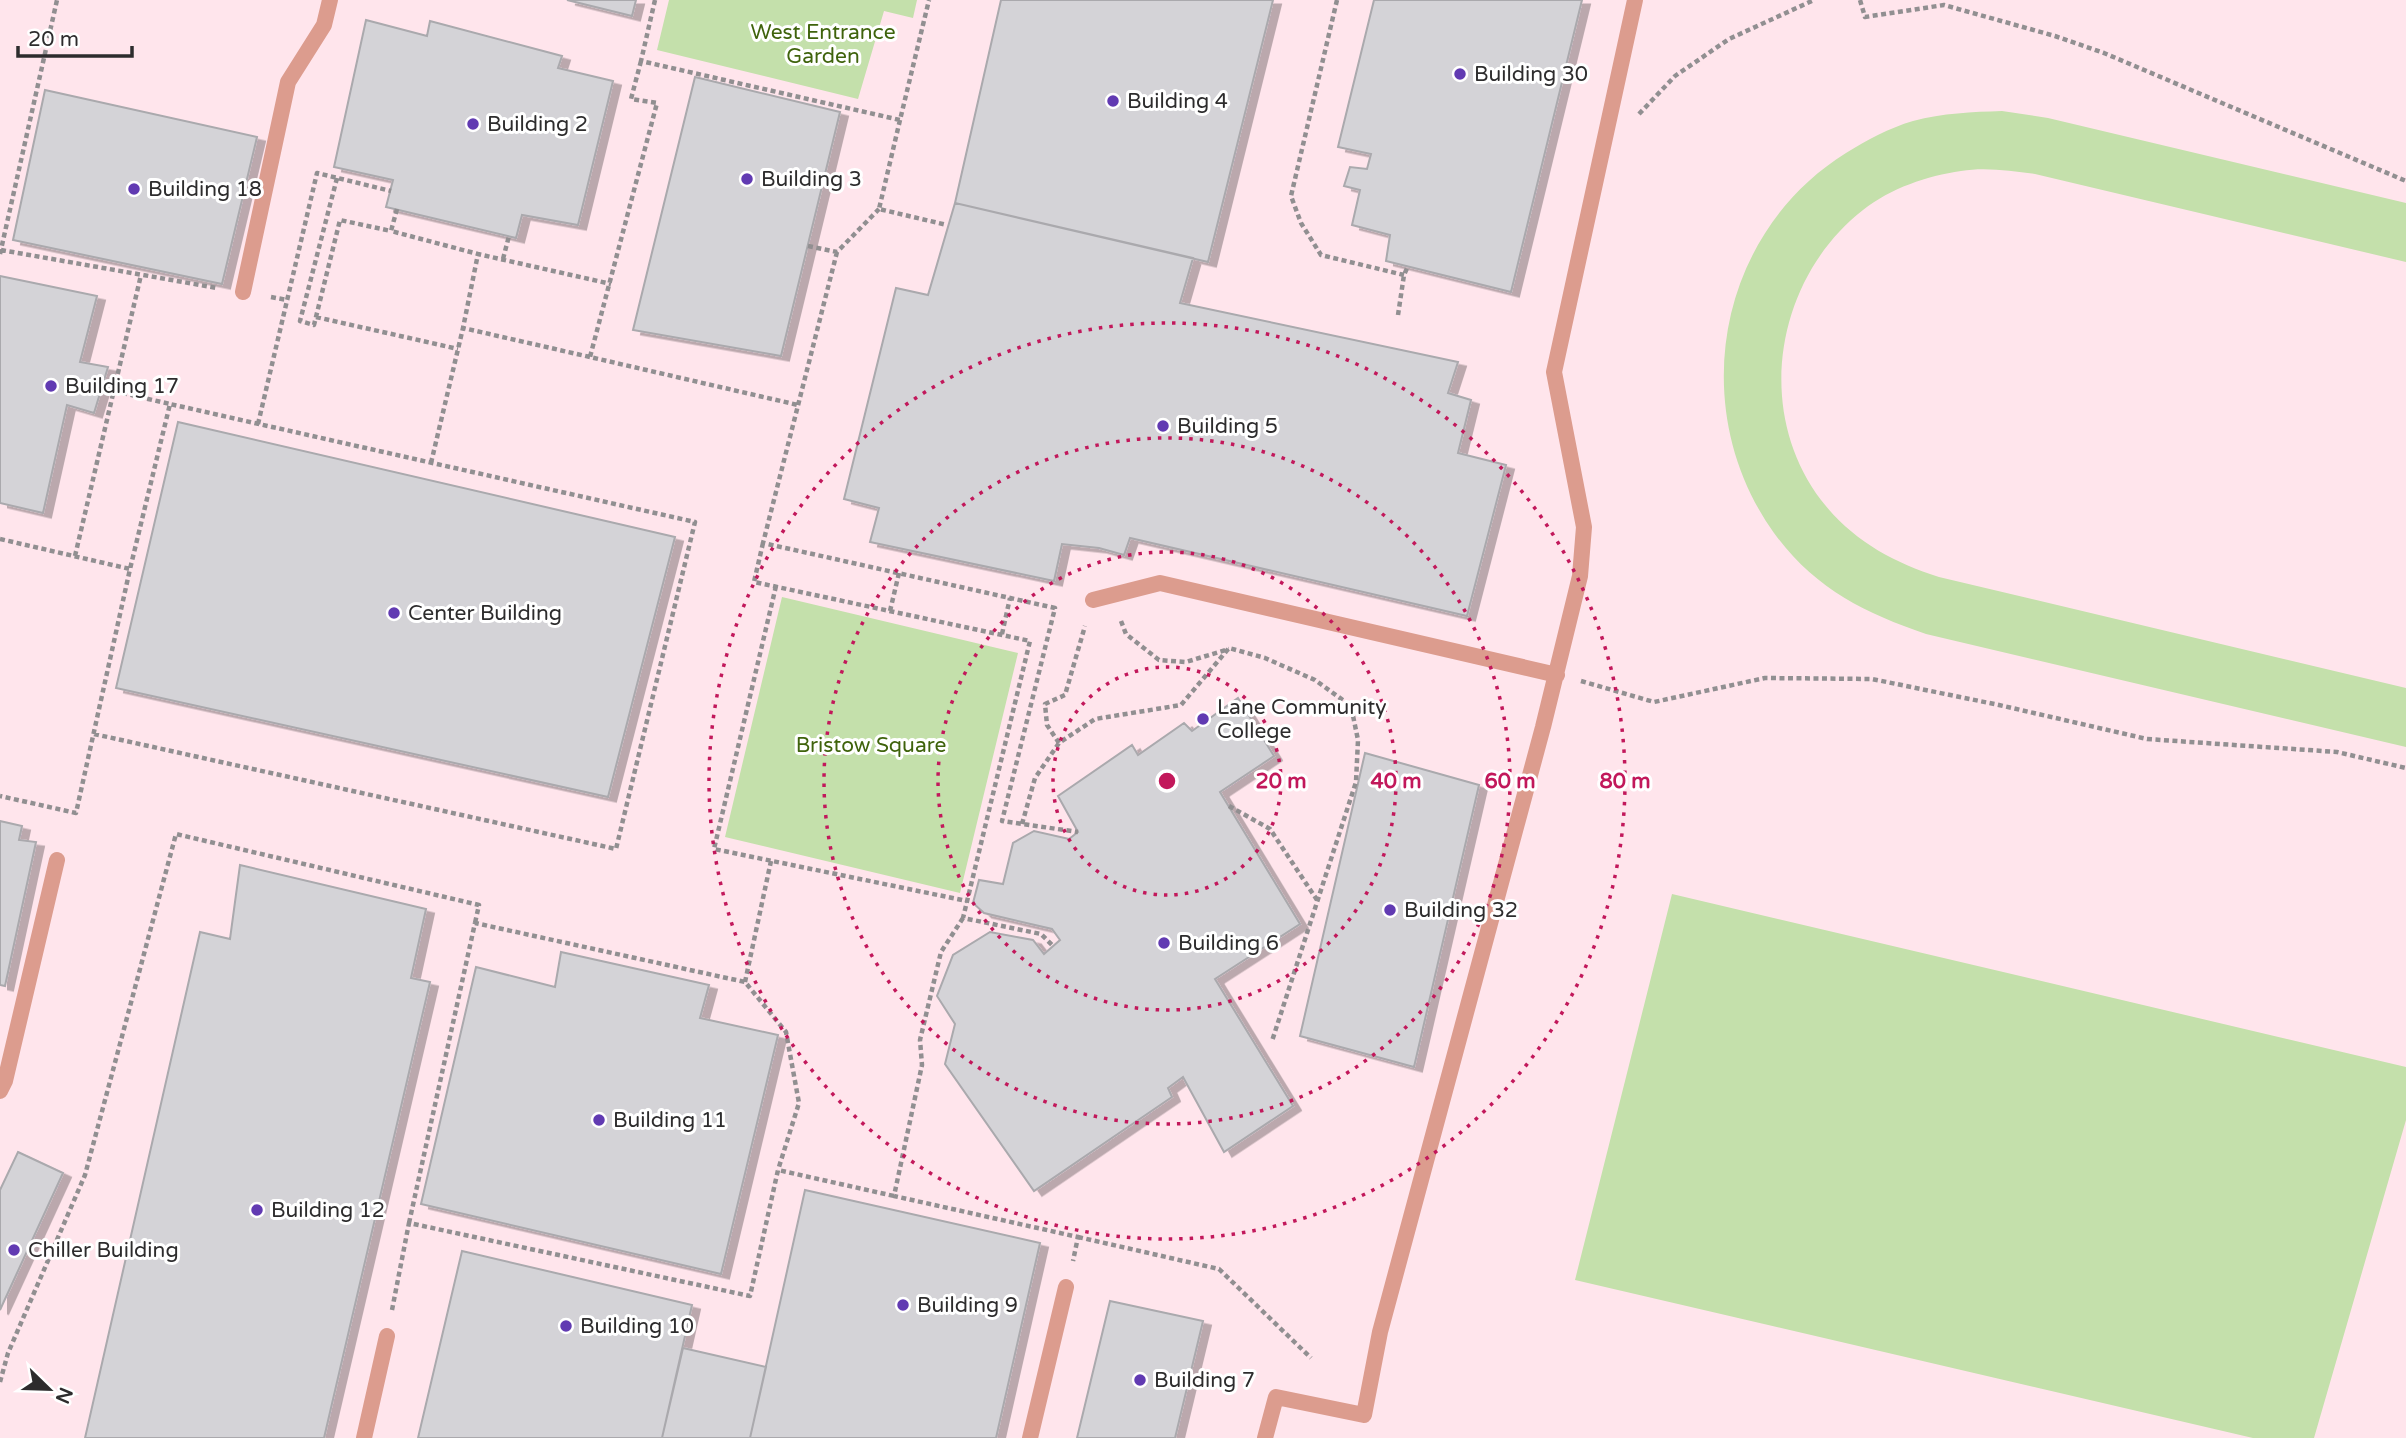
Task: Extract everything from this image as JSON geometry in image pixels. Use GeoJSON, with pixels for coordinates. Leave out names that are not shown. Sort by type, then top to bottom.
{"type":"FeatureCollection","features":[{"type":"Feature","properties":{"kind":"lane"},"geometry":{"type":"LineString","coordinates":[[243,292],[288,82],[324,25],[330,0]]}},
{"type":"Feature","properties":{"kind":"lane"},"geometry":{"type":"LineString","coordinates":[[1265,1438],[1276,1396],[1364,1415],[1380,1332],[1557,675],[1580,576],[1584,527],[1554,372],[1635,0]]}},
{"type":"Feature","properties":{"kind":"lane"},"geometry":{"type":"LineString","coordinates":[[1093,600],[1160,583],[1557,675]]}},
{"type":"Feature","properties":{"kind":"lane"},"geometry":{"type":"LineString","coordinates":[[0,1091],[5,1081],[58,860]]}},
{"type":"Feature","properties":{"kind":"lane"},"geometry":{"type":"LineString","coordinates":[[1030,1438],[1066,1287]]}},
{"type":"Feature","properties":{"kind":"lane"},"geometry":{"type":"LineString","coordinates":[[363,1438],[387,1336]]}},
{"type":"Feature","properties":{"kind":"path"},"geometry":{"type":"LineString","coordinates":[[57,0],[0,252],[287,300]]}},
{"type":"Feature","properties":{"kind":"path"},"geometry":{"type":"LineString","coordinates":[[590,357],[657,103],[631,99],[655,0]]}},
{"type":"Feature","properties":{"kind":"path"},"geometry":{"type":"LineString","coordinates":[[894,1196],[922,1065],[920,1040],[941,952],[963,918],[1030,641],[754,582],[837,252],[879,209],[929,0]]}},
{"type":"Feature","properties":{"kind":"path"},"geometry":{"type":"LineString","coordinates":[[1337,0],[1292,196],[1301,223],[1321,255],[1404,275]]}},
{"type":"Feature","properties":{"kind":"path"},"geometry":{"type":"LineString","coordinates":[[1639,114],[1675,76],[1729,39],[1814,0]]}},
{"type":"Feature","properties":{"kind":"path"},"geometry":{"type":"LineString","coordinates":[[1860,0],[1865,17],[1944,5],[2055,36],[2104,53],[2406,181]]}},
{"type":"Feature","properties":{"kind":"path"},"geometry":{"type":"LineString","coordinates":[[641,61],[900,120]]}},
{"type":"Feature","properties":{"kind":"path"},"geometry":{"type":"LineString","coordinates":[[258,424],[317,173],[391,191]]}},
{"type":"Feature","properties":{"kind":"path"},"geometry":{"type":"LineString","coordinates":[[337,178],[300,321],[314,325],[340,220],[611,284]]}},
{"type":"Feature","properties":{"kind":"path"},"geometry":{"type":"LineString","coordinates":[[391,231],[397,209]]}},
{"type":"Feature","properties":{"kind":"path"},"geometry":{"type":"LineString","coordinates":[[879,209],[947,225]]}},
{"type":"Feature","properties":{"kind":"path"},"geometry":{"type":"LineString","coordinates":[[502,259],[509,236]]}},
{"type":"Feature","properties":{"kind":"path"},"geometry":{"type":"LineString","coordinates":[[808,246],[837,252]]}},
{"type":"Feature","properties":{"kind":"path"},"geometry":{"type":"LineString","coordinates":[[431,463],[478,254]]}},
{"type":"Feature","properties":{"kind":"path"},"geometry":{"type":"LineString","coordinates":[[1398,315],[1404,275],[1408,266]]}},
{"type":"Feature","properties":{"kind":"path"},"geometry":{"type":"LineString","coordinates":[[75,556],[141,275]]}},
{"type":"Feature","properties":{"kind":"path"},"geometry":{"type":"LineString","coordinates":[[316,317],[458,349]]}},
{"type":"Feature","properties":{"kind":"path"},"geometry":{"type":"LineString","coordinates":[[463,328],[798,405]]}},
{"type":"Feature","properties":{"kind":"path"},"geometry":{"type":"LineString","coordinates":[[94,734],[616,849],[695,522],[114,391]]}},
{"type":"Feature","properties":{"kind":"path"},"geometry":{"type":"LineString","coordinates":[[0,796],[76,813],[170,404]]}},
{"type":"Feature","properties":{"kind":"path"},"geometry":{"type":"LineString","coordinates":[[0,539],[130,569]]}},
{"type":"Feature","properties":{"kind":"path"},"geometry":{"type":"LineString","coordinates":[[763,543],[1055,608],[1002,821],[1078,832]]}},
{"type":"Feature","properties":{"kind":"path"},"geometry":{"type":"LineString","coordinates":[[890,611],[899,573]]}},
{"type":"Feature","properties":{"kind":"path"},"geometry":{"type":"LineString","coordinates":[[776,586],[714,849],[967,901]]}},
{"type":"Feature","properties":{"kind":"path"},"geometry":{"type":"LineString","coordinates":[[1112,595],[1126,634],[1159,660],[1186,662],[1229,648],[1265,658],[1315,680],[1351,706],[1358,740],[1356,782],[1272,1041]]}},
{"type":"Feature","properties":{"kind":"path"},"geometry":{"type":"LineString","coordinates":[[1002,635],[1010,598]]}},
{"type":"Feature","properties":{"kind":"path"},"geometry":{"type":"LineString","coordinates":[[1059,743],[1047,725],[1045,704],[1065,695],[1093,600]]}},
{"type":"Feature","properties":{"kind":"path"},"geometry":{"type":"LineString","coordinates":[[1022,824],[1035,778],[1059,743],[1095,719],[1181,705],[1229,648]]}},
{"type":"Feature","properties":{"kind":"path"},"geometry":{"type":"LineString","coordinates":[[1557,675],[1654,702],[1765,678],[1872,680],[1999,705],[2147,739],[2337,752],[2406,768]]}},
{"type":"Feature","properties":{"kind":"path"},"geometry":{"type":"LineString","coordinates":[[1228,806],[1270,830],[1317,900]]}},
{"type":"Feature","properties":{"kind":"path"},"geometry":{"type":"LineString","coordinates":[[0,1382],[8,1353],[85,1175],[176,834],[479,905],[387,1336]]}},
{"type":"Feature","properties":{"kind":"path"},"geometry":{"type":"LineString","coordinates":[[745,982],[771,860]]}},
{"type":"Feature","properties":{"kind":"path"},"geometry":{"type":"LineString","coordinates":[[963,918],[1041,934],[1053,946]]}},
{"type":"Feature","properties":{"kind":"path"},"geometry":{"type":"LineString","coordinates":[[410,1223],[750,1296],[778,1170],[799,1103],[786,1032],[745,982],[475,923]]}},
{"type":"Feature","properties":{"kind":"path"},"geometry":{"type":"LineString","coordinates":[[778,1170],[1219,1269],[1311,1358]]}},
{"type":"Feature","properties":{"kind":"path"},"geometry":{"type":"LineString","coordinates":[[1066,1287],[1078,1237]]}},
{"type":"Feature","properties":{"kind":"shaded area","name":"Lane Community College"},"geometry":{"type":"Polygon","coordinates":[[[0,0],[2406,0],[2406,1438],[0,1438],[0,0]]]}},
{"type":"Feature","properties":{"kind":"green space","name":"West Entrance Garden"},"geometry":{"type":"Polygon","coordinates":[[[669,0],[917,0],[913,18],[884,11],[858,99],[657,50],[669,0]]]}},
{"type":"Feature","properties":{"kind":"green space"},"geometry":{"type":"Polygon","coordinates":[[[2002,111],[2048,118],[2406,203],[2406,262],[2035,174],[1970,170],[1935,176],[1910,184],[1874,202],[1833,238],[1810,271],[1794,308],[1784,347],[1781,387],[1787,426],[1800,464],[1821,500],[1846,527],[1874,548],[1889,557],[1939,577],[2406,688],[2406,747],[1926,634],[1861,607],[1823,584],[1789,552],[1774,533],[1746,485],[1730,433],[1724,380],[1728,327],[1743,276],[1768,229],[1802,188],[1846,153],[1878,135],[1924,118],[2002,111]]]}},
{"type":"Feature","properties":{"kind":"green space","name":"Bristow Square"},"geometry":{"type":"Polygon","coordinates":[[[782,597],[1018,653],[960,893],[725,837],[782,597]]]}},
{"type":"Feature","properties":{"kind":"green space"},"geometry":{"type":"Polygon","coordinates":[[[1672,894],[2406,1067],[2406,1120],[2314,1438],[2253,1438],[1575,1280],[1672,894]]]}},
{"type":"Feature","properties":{"kind":"building"},"geometry":{"type":"Polygon","coordinates":[[[567,0],[636,0],[632,16],[567,0]]]}},
{"type":"Feature","properties":{"kind":"building","name":"Building 4"},"geometry":{"type":"Polygon","coordinates":[[[1001,0],[1273,0],[1208,262],[955,203],[1001,0]]]}},
{"type":"Feature","properties":{"kind":"building","name":"Building 30"},"geometry":{"type":"Polygon","coordinates":[[[1374,0],[1582,0],[1511,292],[1386,261],[1390,235],[1352,225],[1360,190],[1344,186],[1350,167],[1367,169],[1371,154],[1338,147],[1374,0]]]}},
{"type":"Feature","properties":{"kind":"building","name":"Building 2"},"geometry":{"type":"Polygon","coordinates":[[[366,20],[427,36],[430,21],[562,56],[558,68],[613,81],[578,225],[522,215],[516,238],[386,207],[393,180],[334,167],[366,20]]]}},
{"type":"Feature","properties":{"kind":"building","name":"Building 3"},"geometry":{"type":"Polygon","coordinates":[[[695,77],[840,112],[781,356],[633,330],[695,77]]]}},
{"type":"Feature","properties":{"kind":"building","name":"Building 18"},"geometry":{"type":"Polygon","coordinates":[[[45,90],[257,137],[222,284],[13,240],[45,90]]]}},
{"type":"Feature","properties":{"kind":"building","name":"Building 5"},"geometry":{"type":"Polygon","coordinates":[[[955,203],[1193,258],[1180,303],[1458,362],[1448,393],[1471,400],[1458,453],[1506,465],[1467,616],[1130,538],[1124,555],[1099,548],[1062,544],[1054,581],[870,542],[879,508],[844,499],[896,288],[928,295],[955,203]]]}},
{"type":"Feature","properties":{"kind":"building","name":"Building 17"},"geometry":{"type":"Polygon","coordinates":[[[0,276],[97,296],[80,362],[108,367],[94,413],[67,405],[43,513],[0,503],[0,276]]]}},
{"type":"Feature","properties":{"kind":"building","name":"Center Building"},"geometry":{"type":"Polygon","coordinates":[[[178,422],[675,537],[608,797],[116,688],[178,422]]]}},
{"type":"Feature","properties":{"kind":"building","name":"Building 6"},"geometry":{"type":"Polygon","coordinates":[[[1238,698],[1274,756],[1220,792],[1300,924],[1215,979],[1293,1106],[1224,1152],[1183,1077],[1168,1088],[1172,1097],[1034,1191],[945,1064],[955,1024],[937,996],[953,955],[990,932],[1033,940],[1044,954],[1060,940],[1052,929],[984,913],[973,903],[979,880],[1003,884],[1013,843],[1034,831],[1069,839],[1078,832],[1058,796],[1132,745],[1138,755],[1184,723],[1192,731],[1238,698]]]}},
{"type":"Feature","properties":{"kind":"building","name":"Building 32"},"geometry":{"type":"Polygon","coordinates":[[[1365,753],[1479,785],[1414,1067],[1300,1036],[1365,753]]]}},
{"type":"Feature","properties":{"kind":"building"},"geometry":{"type":"Polygon","coordinates":[[[0,821],[22,826],[19,840],[36,842],[5,986],[0,985],[0,821]]]}},
{"type":"Feature","properties":{"kind":"building","name":"Building 12"},"geometry":{"type":"Polygon","coordinates":[[[240,865],[426,909],[411,978],[430,982],[324,1438],[85,1438],[200,932],[230,939],[240,865]]]}},
{"type":"Feature","properties":{"kind":"building","name":"Building 11"},"geometry":{"type":"Polygon","coordinates":[[[561,952],[709,985],[700,1018],[778,1035],[721,1274],[421,1204],[476,967],[555,987],[561,952]]]}},
{"type":"Feature","properties":{"kind":"building","name":"Chiller Building"},"geometry":{"type":"Polygon","coordinates":[[[18,1152],[63,1173],[0,1310],[0,1190],[18,1152]]]}},
{"type":"Feature","properties":{"kind":"building","name":"Building 9"},"geometry":{"type":"Polygon","coordinates":[[[805,1190],[1040,1243],[996,1438],[750,1438],[805,1190]]]}},
{"type":"Feature","properties":{"kind":"building","name":"Building 10"},"geometry":{"type":"Polygon","coordinates":[[[462,1251],[692,1305],[662,1438],[418,1438],[462,1251]]]}},
{"type":"Feature","properties":{"kind":"building","name":"Building 7"},"geometry":{"type":"Polygon","coordinates":[[[1110,1301],[1203,1321],[1175,1438],[1077,1438],[1110,1301]]]}},
{"type":"Feature","properties":{"kind":"building"},"geometry":{"type":"Polygon","coordinates":[[[683,1348],[766,1367],[750,1438],[662,1438],[683,1348]]]}},
{"type":"Feature","properties":{"kind":"place","name":"Building 30"},"geometry":{"type":"Point","coordinates":[1460,74]}},
{"type":"Feature","properties":{"kind":"place","name":"Building 4"},"geometry":{"type":"Point","coordinates":[1113,101]}},
{"type":"Feature","properties":{"kind":"place","name":"Building 2"},"geometry":{"type":"Point","coordinates":[473,124]}},
{"type":"Feature","properties":{"kind":"place","name":"Building 3"},"geometry":{"type":"Point","coordinates":[747,179]}},
{"type":"Feature","properties":{"kind":"place","name":"Building 18"},"geometry":{"type":"Point","coordinates":[134,189]}},
{"type":"Feature","properties":{"kind":"place","name":"Building 17"},"geometry":{"type":"Point","coordinates":[51,386]}},
{"type":"Feature","properties":{"kind":"place","name":"Building 5"},"geometry":{"type":"Point","coordinates":[1163,426]}},
{"type":"Feature","properties":{"kind":"place","name":"Center Building"},"geometry":{"type":"Point","coordinates":[394,613]}},
{"type":"Feature","properties":{"kind":"place","name":"Lane Community College"},"geometry":{"type":"Point","coordinates":[1203,719]}},
{"type":"Feature","properties":{"kind":"place","name":"Building 32"},"geometry":{"type":"Point","coordinates":[1390,910]}},
{"type":"Feature","properties":{"kind":"place","name":"Building 6"},"geometry":{"type":"Point","coordinates":[1164,943]}},
{"type":"Feature","properties":{"kind":"place","name":"Building 11"},"geometry":{"type":"Point","coordinates":[599,1120]}},
{"type":"Feature","properties":{"kind":"place","name":"Building 12"},"geometry":{"type":"Point","coordinates":[257,1210]}},
{"type":"Feature","properties":{"kind":"place","name":"Chiller Building"},"geometry":{"type":"Point","coordinates":[14,1250]}},
{"type":"Feature","properties":{"kind":"place","name":"Building 9"},"geometry":{"type":"Point","coordinates":[903,1305]}},
{"type":"Feature","properties":{"kind":"place","name":"Building 10"},"geometry":{"type":"Point","coordinates":[566,1326]}},
{"type":"Feature","properties":{"kind":"place","name":"Building 7"},"geometry":{"type":"Point","coordinates":[1140,1380]}}]}
